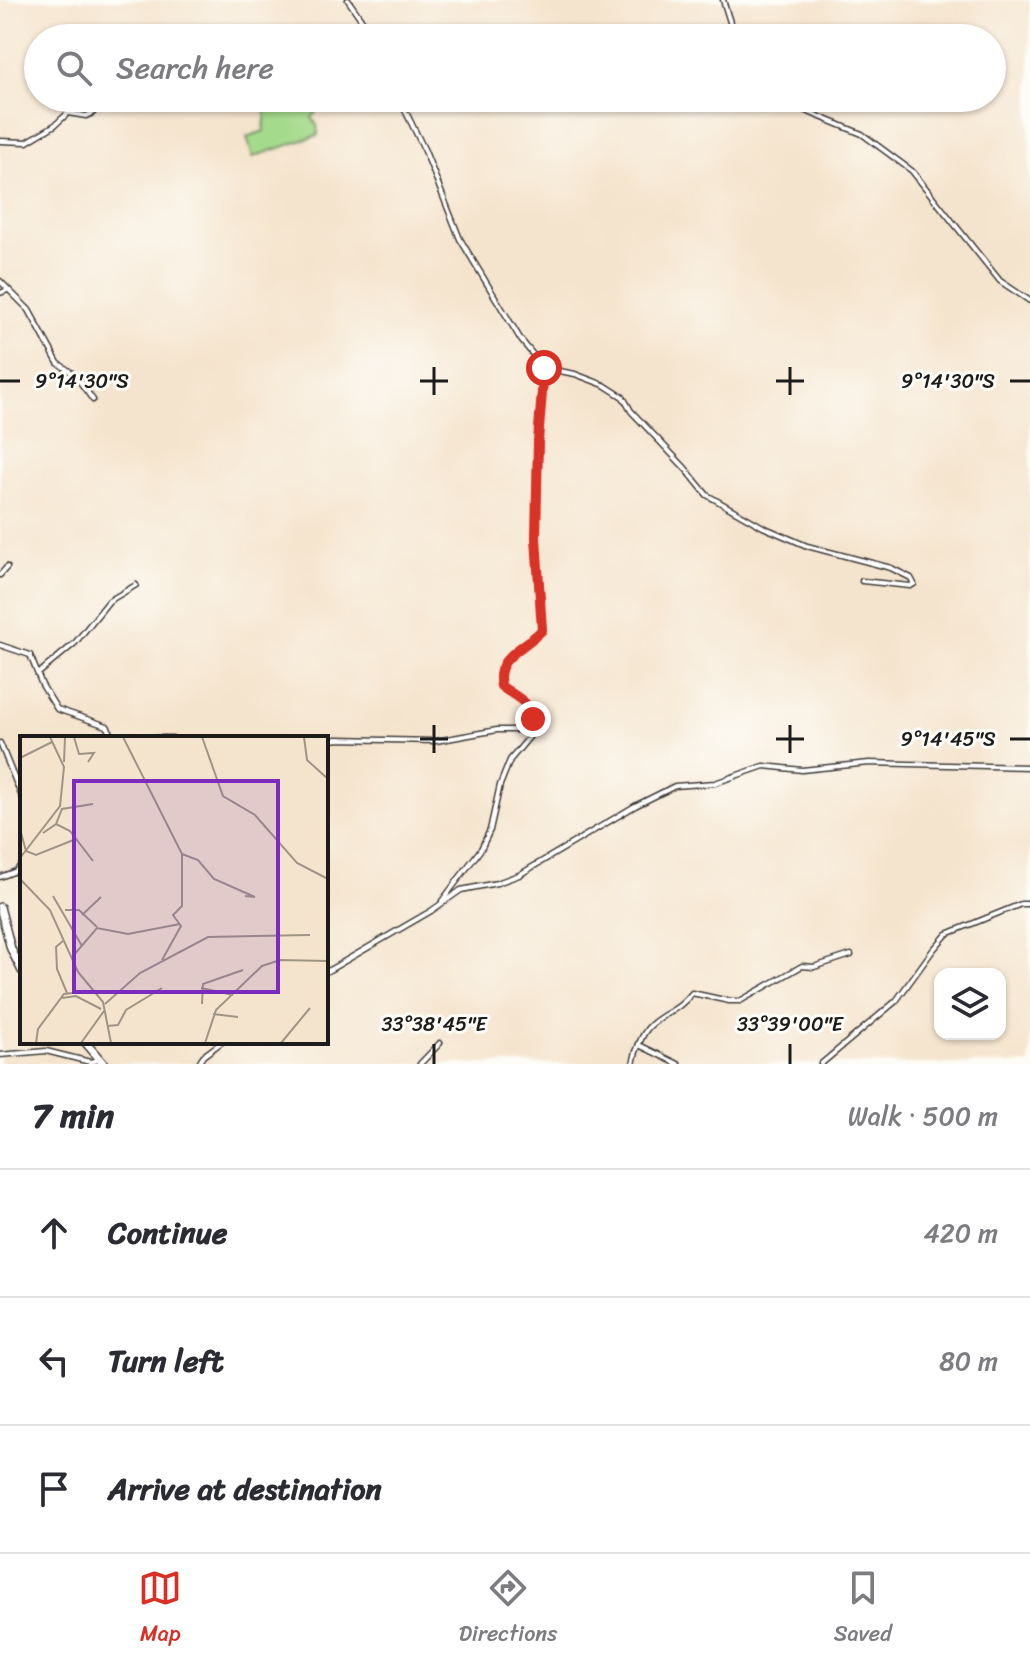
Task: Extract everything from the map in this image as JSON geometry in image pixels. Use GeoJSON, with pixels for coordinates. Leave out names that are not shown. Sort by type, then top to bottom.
{"type":"FeatureCollection","features":[{"type":"Feature","properties":{"kind":"highway"},"geometry":{"type":"LineString","coordinates":[[0,907],[11,949],[20,967]]}},
{"type":"Feature","properties":{"kind":"highway"},"geometry":{"type":"LineString","coordinates":[[87,1044],[103,1062]]}},
{"type":"Feature","properties":{"kind":"street"},"geometry":{"type":"LineString","coordinates":[[348,0],[364,24]]}},
{"type":"Feature","properties":{"kind":"street"},"geometry":{"type":"LineString","coordinates":[[723,0],[731,24]]}},
{"type":"Feature","properties":{"kind":"street"},"geometry":{"type":"LineString","coordinates":[[406,112],[460,239],[521,340],[544,368],[575,374],[604,385],[623,397],[631,411],[707,495],[763,527],[807,546],[891,568],[911,578],[914,584],[862,581]]}},
{"type":"Feature","properties":{"kind":"street"},"geometry":{"type":"LineString","coordinates":[[808,112],[862,134],[912,171],[1000,281],[1030,301]]}},
{"type":"Feature","properties":{"kind":"street"},"geometry":{"type":"LineString","coordinates":[[0,141],[25,143],[55,125],[68,113],[82,116],[93,113]]}},
{"type":"Feature","properties":{"kind":"street"},"geometry":{"type":"LineString","coordinates":[[0,281],[29,310],[58,363],[75,375],[93,400]]}},
{"type":"Feature","properties":{"kind":"street"},"geometry":{"type":"LineString","coordinates":[[0,293],[8,290]]}},
{"type":"Feature","properties":{"kind":"street"},"geometry":{"type":"LineString","coordinates":[[328,971],[431,911],[442,901],[481,849],[490,830],[500,785],[510,760],[536,729],[530,707],[519,696],[501,686],[498,675],[499,667],[542,630],[536,538],[538,441],[544,368]]}},
{"type":"Feature","properties":{"kind":"street"},"geometry":{"type":"LineString","coordinates":[[0,575],[7,567]]}},
{"type":"Feature","properties":{"kind":"street"},"geometry":{"type":"LineString","coordinates":[[39,673],[75,643],[109,601],[136,585]]}},
{"type":"Feature","properties":{"kind":"street"},"geometry":{"type":"LineString","coordinates":[[0,645],[30,655],[42,685],[57,709],[107,726],[113,736]]}},
{"type":"Feature","properties":{"kind":"street"},"geometry":{"type":"LineString","coordinates":[[328,741],[337,739],[436,741],[497,730],[516,730],[533,719]]}},
{"type":"Feature","properties":{"kind":"street"},"geometry":{"type":"LineString","coordinates":[[0,743],[20,792]]}},
{"type":"Feature","properties":{"kind":"street"},"geometry":{"type":"LineString","coordinates":[[442,901],[461,890],[519,875],[635,806],[675,786],[734,779],[764,766],[802,770],[869,763],[1030,767]]}},
{"type":"Feature","properties":{"kind":"street"},"geometry":{"type":"LineString","coordinates":[[0,877],[20,866]]}},
{"type":"Feature","properties":{"kind":"street"},"geometry":{"type":"LineString","coordinates":[[821,1064],[896,1001],[947,934],[1021,904],[1030,904]]}},
{"type":"Feature","properties":{"kind":"street"},"geometry":{"type":"LineString","coordinates":[[633,1064],[650,1025],[682,1007],[692,993],[740,1001],[802,966],[814,967],[851,955]]}},
{"type":"Feature","properties":{"kind":"street"},"geometry":{"type":"LineString","coordinates":[[420,1064],[440,1043]]}},
{"type":"Feature","properties":{"kind":"street"},"geometry":{"type":"LineString","coordinates":[[198,1064],[203,1056],[219,1044]]}},
{"type":"Feature","properties":{"kind":"street"},"geometry":{"type":"LineString","coordinates":[[639,1045],[678,1064]]}},
{"type":"Feature","properties":{"kind":"street"},"geometry":{"type":"LineString","coordinates":[[0,1055],[46,1051],[90,1062],[103,1062]]}},
{"type":"Feature","properties":{"kind":"green space"},"geometry":{"type":"Polygon","coordinates":[[[266,112],[316,112],[312,118],[318,135],[253,157],[247,137],[264,131],[266,112]]]}},
{"type":"Feature","properties":{"kind":"route"},"geometry":{"type":"LineString","coordinates":[[533,719],[530,707],[519,696],[501,686],[498,675],[499,667],[542,630],[536,538],[538,441],[544,368]]}}]}
